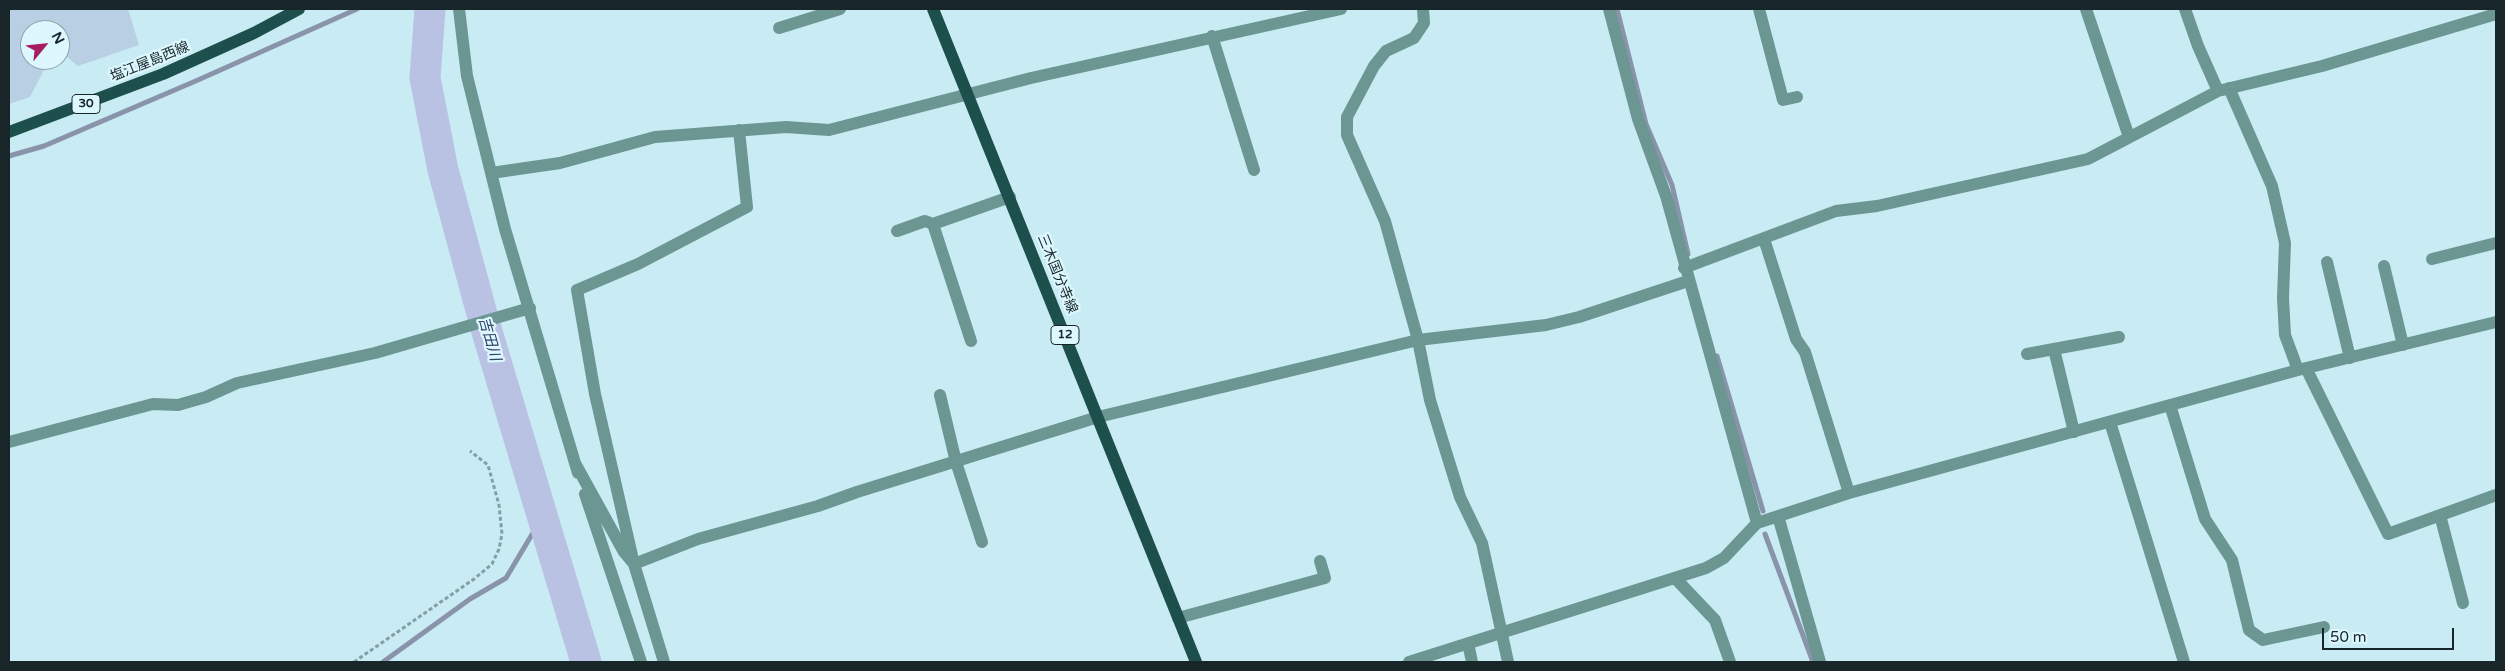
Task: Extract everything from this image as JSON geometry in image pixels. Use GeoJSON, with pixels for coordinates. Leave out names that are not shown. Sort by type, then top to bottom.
{"type":"FeatureCollection","features":[{"type":"Feature","properties":{"kind":"main road","name":"塩江屋島西線"},"geometry":{"type":"LineString","coordinates":[[9,132],[163,74],[254,33],[299,9]]}},
{"type":"Feature","properties":{"kind":"main road","name":"三木国分寺線"},"geometry":{"type":"LineString","coordinates":[[933,9],[1196,662]]}},
{"type":"Feature","properties":{"kind":"street"},"geometry":{"type":"LineString","coordinates":[[459,9],[467,76],[505,229],[576,465],[641,662]]}},
{"type":"Feature","properties":{"kind":"street"},"geometry":{"type":"LineString","coordinates":[[779,28],[840,9]]}},
{"type":"Feature","properties":{"kind":"street"},"geometry":{"type":"LineString","coordinates":[[491,173],[560,163],[655,137],[786,127],[829,130],[967,94],[1212,36],[1341,9]]}},
{"type":"Feature","properties":{"kind":"street"},"geometry":{"type":"LineString","coordinates":[[1423,9],[1424,23],[1414,38],[1386,51],[1374,66],[1347,117],[1347,135],[1385,221],[1418,340],[1430,400],[1460,497],[1482,543],[1508,662]]}},
{"type":"Feature","properties":{"kind":"street"},"geometry":{"type":"LineString","coordinates":[[1609,9],[1638,119],[1689,266],[1688,281],[1757,523]]}},
{"type":"Feature","properties":{"kind":"street"},"geometry":{"type":"LineString","coordinates":[[1759,9],[1783,100],[1797,97]]}},
{"type":"Feature","properties":{"kind":"street"},"geometry":{"type":"LineString","coordinates":[[2086,9],[2128,137]]}},
{"type":"Feature","properties":{"kind":"street"},"geometry":{"type":"LineString","coordinates":[[2185,9],[2198,46],[2223,89],[2272,186],[2285,243],[2283,298],[2285,335],[2388,534],[2496,495]]}},
{"type":"Feature","properties":{"kind":"street"},"geometry":{"type":"LineString","coordinates":[[1689,266],[1836,211],[1877,206],[2088,159],[2223,89],[2322,66],[2496,14]]}},
{"type":"Feature","properties":{"kind":"street"},"geometry":{"type":"LineString","coordinates":[[1212,36],[1254,170]]}},
{"type":"Feature","properties":{"kind":"street"},"geometry":{"type":"LineString","coordinates":[[664,662],[634,564],[595,394],[577,290],[638,264],[747,207],[739,130]]}},
{"type":"Feature","properties":{"kind":"street"},"geometry":{"type":"LineString","coordinates":[[897,231],[925,221],[933,224],[1010,197]]}},
{"type":"Feature","properties":{"kind":"street"},"geometry":{"type":"LineString","coordinates":[[933,224],[971,341]]}},
{"type":"Feature","properties":{"kind":"street"},"geometry":{"type":"LineString","coordinates":[[1764,239],[1796,339],[1805,352],[1849,493]]}},
{"type":"Feature","properties":{"kind":"street"},"geometry":{"type":"LineString","coordinates":[[2432,259],[2496,243]]}},
{"type":"Feature","properties":{"kind":"street"},"geometry":{"type":"LineString","coordinates":[[2327,262],[2350,358]]}},
{"type":"Feature","properties":{"kind":"street"},"geometry":{"type":"LineString","coordinates":[[2384,266],[2403,345]]}},
{"type":"Feature","properties":{"kind":"street"},"geometry":{"type":"LineString","coordinates":[[634,564],[698,539],[818,506],[856,492],[1098,417],[1418,340],[1546,325],[1579,317],[1688,281]]}},
{"type":"Feature","properties":{"kind":"street"},"geometry":{"type":"LineString","coordinates":[[9,442],[154,404],[178,405],[206,397],[237,383],[375,353],[455,328],[475,325],[530,308]]}},
{"type":"Feature","properties":{"kind":"street"},"geometry":{"type":"LineString","coordinates":[[1408,662],[1706,568],[1724,558],[1757,523],[1849,493],[2302,369],[2496,322]]}},
{"type":"Feature","properties":{"kind":"street"},"geometry":{"type":"LineString","coordinates":[[2027,354],[2119,337]]}},
{"type":"Feature","properties":{"kind":"street"},"geometry":{"type":"LineString","coordinates":[[2054,349],[2074,432]]}},
{"type":"Feature","properties":{"kind":"street"},"geometry":{"type":"LineString","coordinates":[[940,395],[956,462],[982,542]]}},
{"type":"Feature","properties":{"kind":"street"},"geometry":{"type":"LineString","coordinates":[[2170,405],[2205,519],[2232,560],[2249,630],[2263,640],[2324,627]]}},
{"type":"Feature","properties":{"kind":"street"},"geometry":{"type":"LineString","coordinates":[[2110,422],[2184,662]]}},
{"type":"Feature","properties":{"kind":"street"},"geometry":{"type":"LineString","coordinates":[[576,465],[624,552],[634,564]]}},
{"type":"Feature","properties":{"kind":"street"},"geometry":{"type":"LineString","coordinates":[[2440,515],[2463,603]]}},
{"type":"Feature","properties":{"kind":"street"},"geometry":{"type":"LineString","coordinates":[[1778,516],[1820,662]]}},
{"type":"Feature","properties":{"kind":"street"},"geometry":{"type":"LineString","coordinates":[[1178,618],[1325,578],[1320,561]]}},
{"type":"Feature","properties":{"kind":"street"},"geometry":{"type":"LineString","coordinates":[[1675,578],[1715,620],[1730,662]]}},
{"type":"Feature","properties":{"kind":"street"},"geometry":{"type":"LineString","coordinates":[[1468,643],[1472,662]]}},
{"type":"Feature","properties":{"kind":"path"},"geometry":{"type":"LineString","coordinates":[[354,662],[474,579],[492,564],[500,549],[502,534],[499,505],[488,465],[470,451]]}},
{"type":"Feature","properties":{"kind":"building"},"geometry":{"type":"Polygon","coordinates":[[[9,9],[128,9],[139,45],[78,66],[70,59],[70,20],[20,20],[20,70],[44,70],[30,97],[9,104],[9,9]]]}},
{"type":"Feature","properties":{"kind":"waterway"},"geometry":{"type":"LineString","coordinates":[[9,156],[44,146],[357,9]]}},
{"type":"Feature","properties":{"kind":"waterway","name":"吉田川"},"geometry":{"type":"LineString","coordinates":[[430,9],[425,78],[443,170],[485,325],[586,662]]}},
{"type":"Feature","properties":{"kind":"waterway"},"geometry":{"type":"LineString","coordinates":[[1617,9],[1646,124],[1672,185],[1688,254]]}},
{"type":"Feature","properties":{"kind":"waterway"},"geometry":{"type":"LineString","coordinates":[[1717,356],[1763,511]]}},
{"type":"Feature","properties":{"kind":"waterway"},"geometry":{"type":"LineString","coordinates":[[383,662],[470,599],[506,578],[543,516]]}},
{"type":"Feature","properties":{"kind":"waterway"},"geometry":{"type":"LineString","coordinates":[[1765,534],[1813,662]]}}]}
